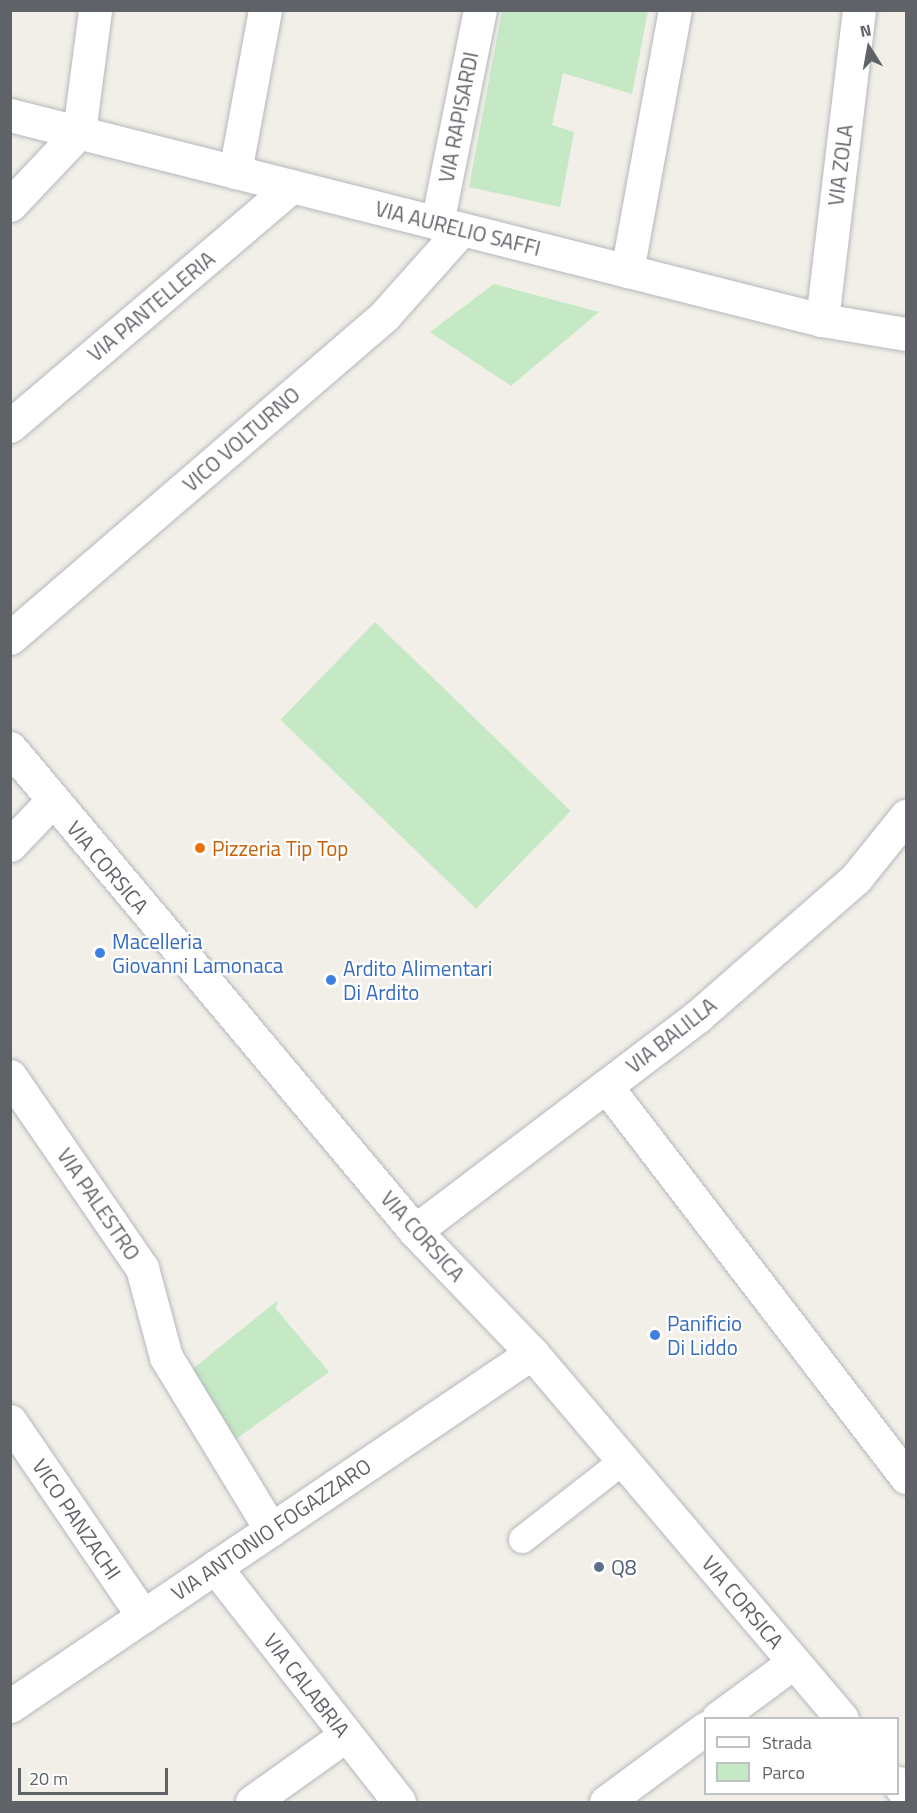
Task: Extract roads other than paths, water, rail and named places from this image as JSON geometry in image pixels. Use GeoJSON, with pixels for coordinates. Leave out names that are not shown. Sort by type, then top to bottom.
{"type":"FeatureCollection","features":[{"type":"Feature","properties":{"kind":"street"},"geometry":{"type":"LineString","coordinates":[[10,205],[79,132],[95,10]]}},
{"type":"Feature","properties":{"kind":"street"},"geometry":{"type":"LineString","coordinates":[[235,172],[265,10]]}},
{"type":"Feature","properties":{"kind":"street","name":"VIA RAPISARDI"},"geometry":{"type":"LineString","coordinates":[[450,226],[480,10]]}},
{"type":"Feature","properties":{"kind":"street"},"geometry":{"type":"LineString","coordinates":[[627,271],[675,10]]}},
{"type":"Feature","properties":{"kind":"street","name":"VIA ZOLA"},"geometry":{"type":"LineString","coordinates":[[822,320],[859,10]]}},
{"type":"Feature","properties":{"kind":"street","name":"VIA AURELIO SAFFI"},"geometry":{"type":"LineString","coordinates":[[10,115],[822,320],[906,334]]}},
{"type":"Feature","properties":{"kind":"street","name":"VIA PANTELLERIA"},"geometry":{"type":"LineString","coordinates":[[10,426],[292,186]]}},
{"type":"Feature","properties":{"kind":"street","name":"VICO VOLTURNO"},"geometry":{"type":"LineString","coordinates":[[10,638],[385,315],[450,226]]}},
{"type":"Feature","properties":{"kind":"street","name":"VIA CORSICA"},"geometry":{"type":"LineString","coordinates":[[10,748],[52,801],[416,1231],[532,1353],[840,1717]]}},
{"type":"Feature","properties":{"kind":"street"},"geometry":{"type":"LineString","coordinates":[[10,845],[52,801]]}},
{"type":"Feature","properties":{"kind":"street","name":"VIA BALILLA"},"geometry":{"type":"LineString","coordinates":[[416,1231],[698,1016],[856,878],[906,816]]}},
{"type":"Feature","properties":{"kind":"street","name":"VIA PALESTRO"},"geometry":{"type":"LineString","coordinates":[[10,1076],[142,1268],[166,1357],[270,1530]]}},
{"type":"Feature","properties":{"kind":"street"},"geometry":{"type":"LineString","coordinates":[[606,1086],[906,1478]]}},
{"type":"Feature","properties":{"kind":"street","name":"VIA ANTONIO FOGAZZARO"},"geometry":{"type":"LineString","coordinates":[[10,1706],[532,1353]]}},
{"type":"Feature","properties":{"kind":"street","name":"VICO PANZACHI"},"geometry":{"type":"LineString","coordinates":[[10,1421],[144,1616]]}},
{"type":"Feature","properties":{"kind":"street","name":"VIA CALABRIA"},"geometry":{"type":"LineString","coordinates":[[215,1567],[399,1803]]}},
{"type":"Feature","properties":{"kind":"street"},"geometry":{"type":"LineString","coordinates":[[721,1717],[794,1662]]}},
{"type":"Feature","properties":{"kind":"street"},"geometry":{"type":"LineString","coordinates":[[606,1803],[704,1729]]}},
{"type":"Feature","properties":{"kind":"street"},"geometry":{"type":"LineString","coordinates":[[252,1803],[346,1735]]}},
{"type":"Feature","properties":{"kind":"lane"},"geometry":{"type":"LineString","coordinates":[[522,1539],[623,1460]]}},
{"type":"Feature","properties":{"kind":"place","name":"Pizzeria Tip Top"},"geometry":{"type":"Point","coordinates":[200,848]}},
{"type":"Feature","properties":{"kind":"place","name":"Macelleria Giovanni Lamonaca"},"geometry":{"type":"Point","coordinates":[100,953]}},
{"type":"Feature","properties":{"kind":"place","name":"Ardito Alimentari Di Ardito"},"geometry":{"type":"Point","coordinates":[331,980]}},
{"type":"Feature","properties":{"kind":"place","name":"Panificio Di Liddo"},"geometry":{"type":"Point","coordinates":[655,1335]}},
{"type":"Feature","properties":{"kind":"place","name":"Q8"},"geometry":{"type":"Point","coordinates":[599,1567]}}]}
